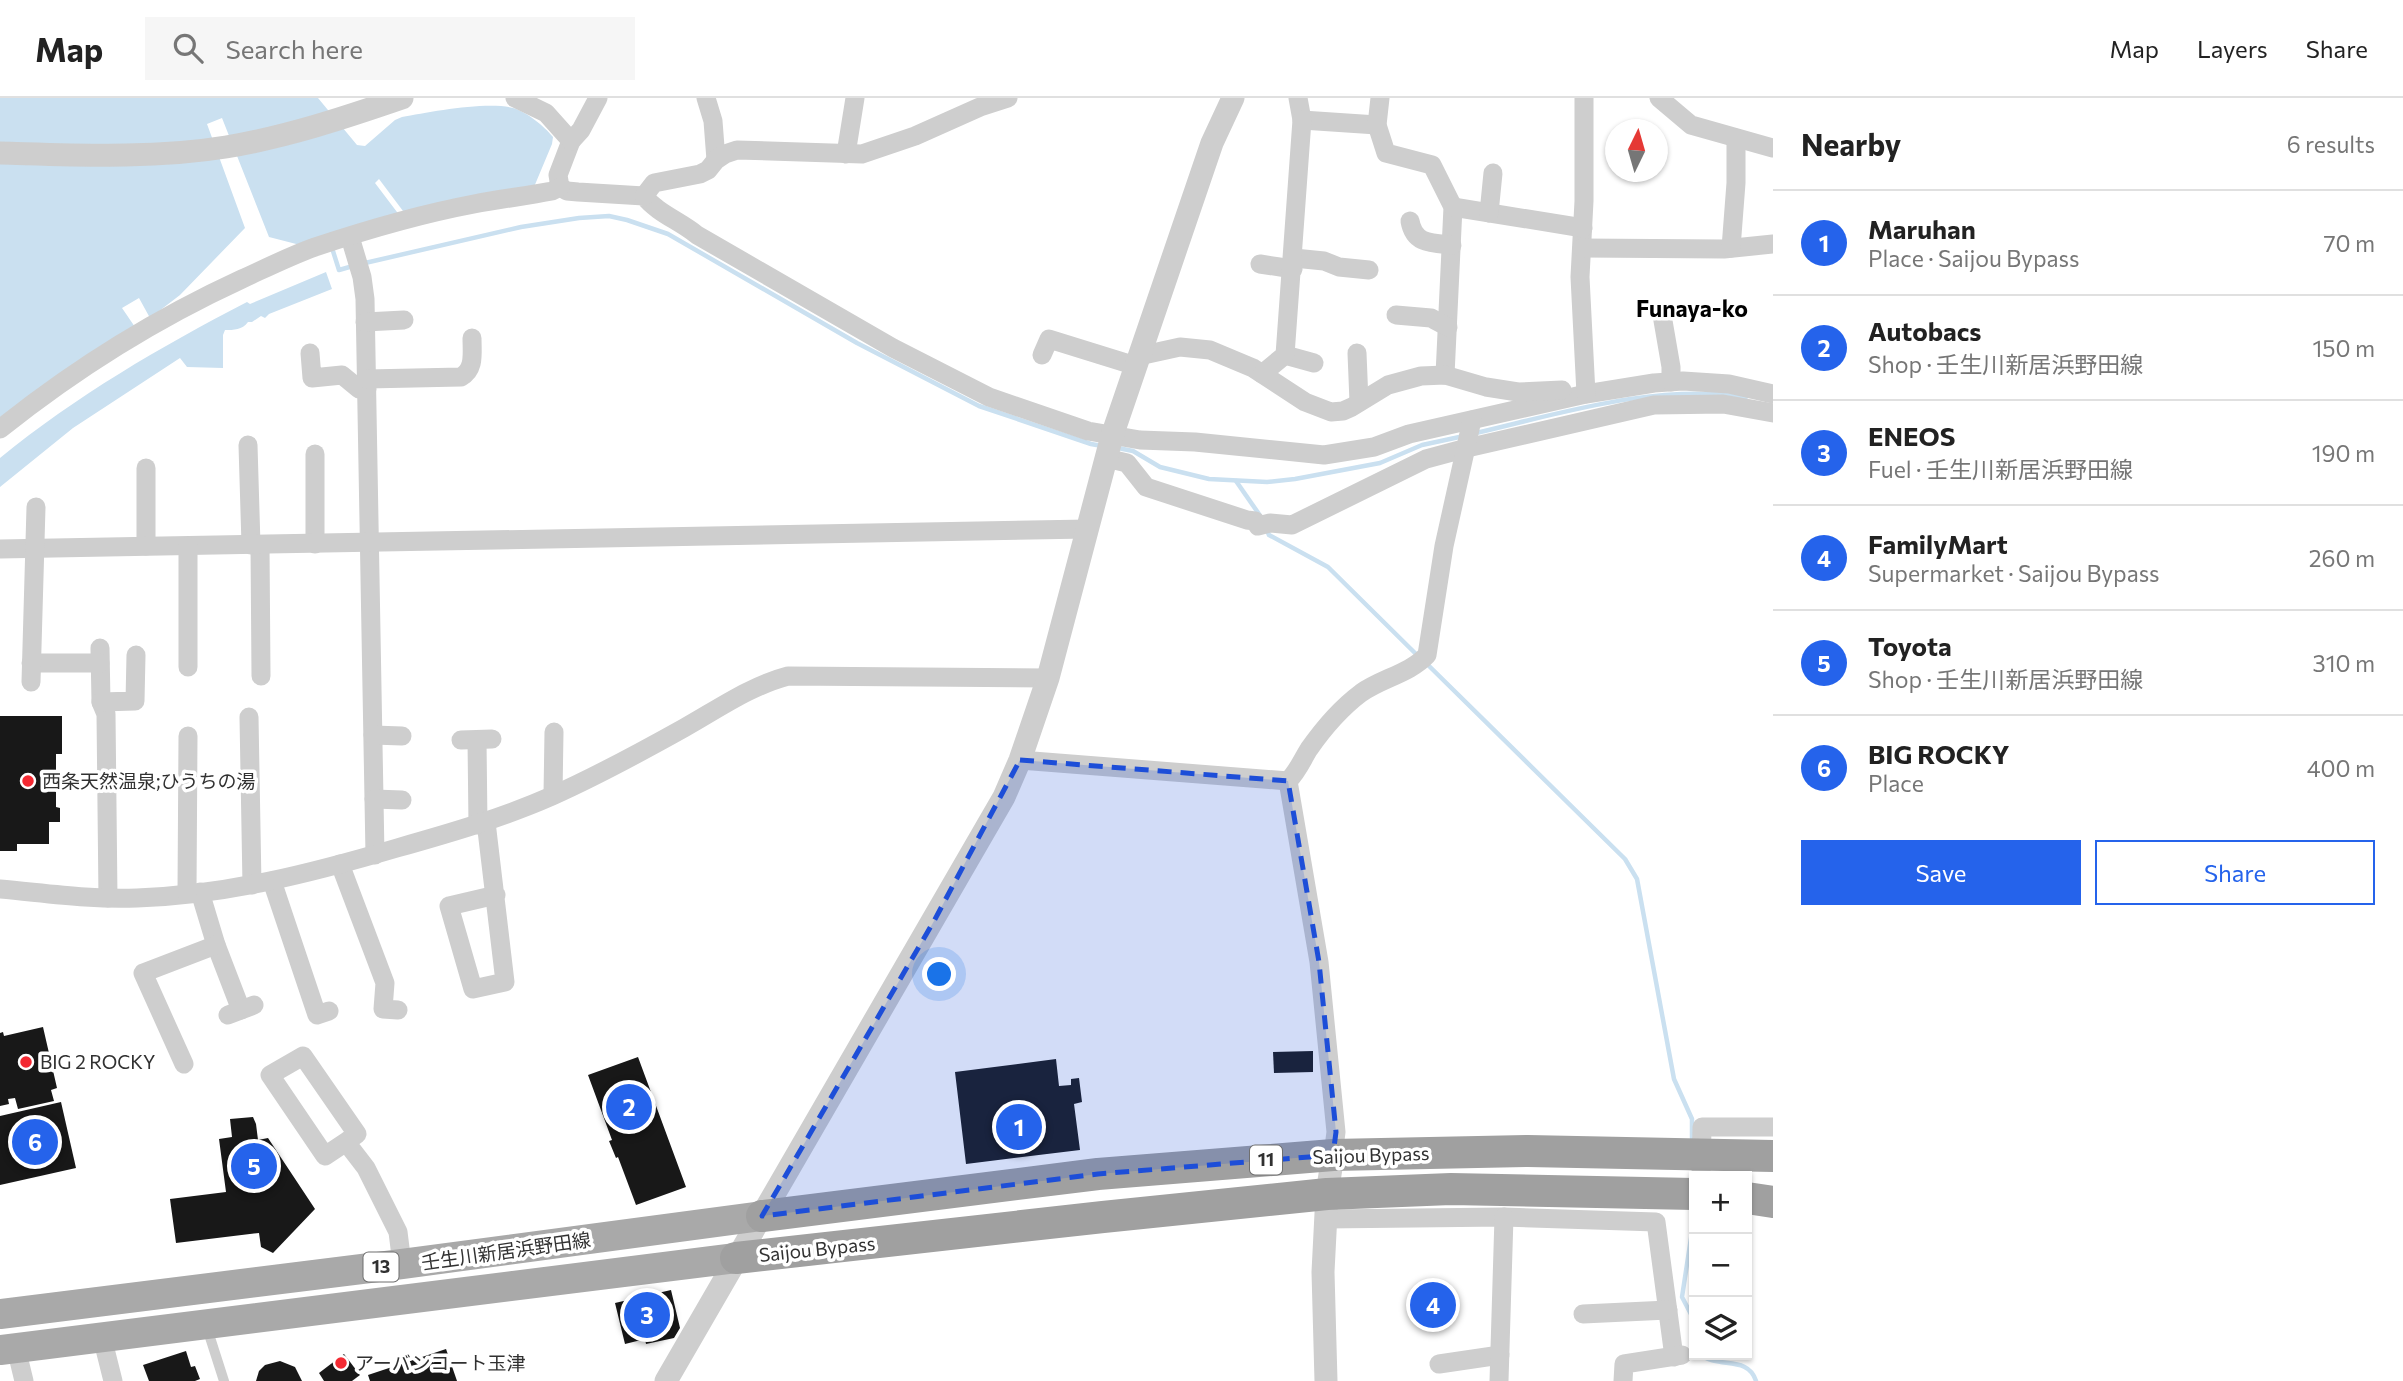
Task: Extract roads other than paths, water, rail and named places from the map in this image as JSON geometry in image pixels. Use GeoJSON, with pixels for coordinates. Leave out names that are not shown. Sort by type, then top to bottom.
{"type":"FeatureCollection","features":[{"type":"Feature","properties":{"kind":"highway","name":"Saijou Bypass"},"geometry":{"type":"LineString","coordinates":[[762,1216],[1098,1174],[1333,1155],[1515,1151],[1702,1165],[1773,1156]]}},
{"type":"Feature","properties":{"kind":"highway","name":"Saijou Bypass"},"geometry":{"type":"LineString","coordinates":[[736,1258],[1103,1217],[1326,1207],[1451,1189],[1689,1194]]}},
{"type":"Feature","properties":{"kind":"highway"},"geometry":{"type":"LineString","coordinates":[[1752,1197],[1773,1196]]}},
{"type":"Feature","properties":{"kind":"highway"},"geometry":{"type":"LineString","coordinates":[[1752,1198],[1773,1202]]}},
{"type":"Feature","properties":{"kind":"main road","name":"壬生川新居浜野田線"},"geometry":{"type":"LineString","coordinates":[[0,1314],[762,1216]]}},
{"type":"Feature","properties":{"kind":"main road","name":"壬生川新居浜野田線"},"geometry":{"type":"LineString","coordinates":[[8,1349],[736,1258]]}},
{"type":"Feature","properties":{"kind":"street"},"geometry":{"type":"LineString","coordinates":[[0,153],[162,154],[224,147],[324,125],[402,98]]}},
{"type":"Feature","properties":{"kind":"street"},"geometry":{"type":"LineString","coordinates":[[515,98],[545,113],[572,141]]}},
{"type":"Feature","properties":{"kind":"street"},"geometry":{"type":"LineString","coordinates":[[559,187],[558,175],[572,141],[598,98]]}},
{"type":"Feature","properties":{"kind":"street"},"geometry":{"type":"LineString","coordinates":[[706,98],[713,121],[716,160]]}},
{"type":"Feature","properties":{"kind":"street"},"geometry":{"type":"LineString","coordinates":[[846,154],[855,98]]}},
{"type":"Feature","properties":{"kind":"street"},"geometry":{"type":"LineString","coordinates":[[644,195],[653,183],[700,174],[725,154],[749,149],[846,154],[875,151],[1008,98]]}},
{"type":"Feature","properties":{"kind":"street"},"geometry":{"type":"LineString","coordinates":[[1262,373],[1285,355],[1303,120],[1298,98]]}},
{"type":"Feature","properties":{"kind":"street"},"geometry":{"type":"LineString","coordinates":[[1380,98],[1377,125],[1386,153],[1432,165],[1453,207],[1445,375]]}},
{"type":"Feature","properties":{"kind":"street"},"geometry":{"type":"LineString","coordinates":[[1584,98],[1580,277],[1586,391]]}},
{"type":"Feature","properties":{"kind":"street"},"geometry":{"type":"LineString","coordinates":[[1659,98],[1691,125],[1773,148]]}},
{"type":"Feature","properties":{"kind":"street"},"geometry":{"type":"LineString","coordinates":[[666,1381],[1004,797],[1020,760],[1048,678],[1109,447],[1226,100]]}},
{"type":"Feature","properties":{"kind":"street"},"geometry":{"type":"LineString","coordinates":[[1303,120],[1377,125]]}},
{"type":"Feature","properties":{"kind":"street"},"geometry":{"type":"LineString","coordinates":[[1731,248],[1736,138]]}},
{"type":"Feature","properties":{"kind":"street"},"geometry":{"type":"LineString","coordinates":[[1489,213],[1493,173]]}},
{"type":"Feature","properties":{"kind":"street"},"geometry":{"type":"LineString","coordinates":[[559,187],[578,192],[644,195]]}},
{"type":"Feature","properties":{"kind":"street"},"geometry":{"type":"LineString","coordinates":[[0,429],[76,372],[149,325],[191,302],[269,266],[314,248],[352,246],[415,218],[552,191],[559,187]]}},
{"type":"Feature","properties":{"kind":"street"},"geometry":{"type":"LineString","coordinates":[[644,195],[650,204],[697,235],[893,348],[989,397],[1088,431],[1127,463],[1146,487],[1255,521],[1258,526],[1269,523],[1292,525],[1426,459],[1470,433],[1586,391]]}},
{"type":"Feature","properties":{"kind":"street"},"geometry":{"type":"LineString","coordinates":[[1453,207],[1583,228]]}},
{"type":"Feature","properties":{"kind":"street"},"geometry":{"type":"LineString","coordinates":[[1410,220],[1412,232],[1419,238],[1431,243],[1452,245]]}},
{"type":"Feature","properties":{"kind":"street"},"geometry":{"type":"LineString","coordinates":[[1582,248],[1731,248],[1773,244]]}},
{"type":"Feature","properties":{"kind":"street"},"geometry":{"type":"LineString","coordinates":[[352,246],[362,276],[365,322],[374,855]]}},
{"type":"Feature","properties":{"kind":"street"},"geometry":{"type":"LineString","coordinates":[[1260,264],[1324,261],[1339,267],[1369,270]]}},
{"type":"Feature","properties":{"kind":"street"},"geometry":{"type":"LineString","coordinates":[[1396,315],[1431,318],[1448,327]]}},
{"type":"Feature","properties":{"kind":"street"},"geometry":{"type":"LineString","coordinates":[[1662,315],[1671,382]]}},
{"type":"Feature","properties":{"kind":"street"},"geometry":{"type":"LineString","coordinates":[[365,322],[404,320]]}},
{"type":"Feature","properties":{"kind":"street"},"geometry":{"type":"LineString","coordinates":[[1060,342],[1068,323]]}},
{"type":"Feature","properties":{"kind":"street"},"geometry":{"type":"LineString","coordinates":[[310,353],[312,378],[342,375],[359,389],[367,384],[461,377],[469,373],[472,365],[472,338]]}},
{"type":"Feature","properties":{"kind":"street"},"geometry":{"type":"LineString","coordinates":[[1042,355],[1049,339],[1138,361],[1181,347],[1194,347],[1231,357],[1262,373],[1318,409],[1331,412],[1343,411],[1399,380],[1445,375],[1486,387],[1518,392],[1586,391],[1671,382],[1729,384],[1773,394]]}},
{"type":"Feature","properties":{"kind":"street"},"geometry":{"type":"LineString","coordinates":[[1357,353],[1359,402]]}},
{"type":"Feature","properties":{"kind":"street"},"geometry":{"type":"LineString","coordinates":[[1285,355],[1314,363]]}},
{"type":"Feature","properties":{"kind":"street"},"geometry":{"type":"LineString","coordinates":[[1109,447],[1140,440],[1195,442],[1324,455],[1374,447],[1409,434],[1470,433],[1654,405],[1723,404],[1773,413]]}},
{"type":"Feature","properties":{"kind":"street"},"geometry":{"type":"LineString","coordinates":[[1020,760],[1288,781],[1324,729],[1344,709],[1362,693],[1417,665],[1427,655],[1444,546],[1470,433]]}},
{"type":"Feature","properties":{"kind":"street"},"geometry":{"type":"LineString","coordinates":[[248,445],[261,676]]}},
{"type":"Feature","properties":{"kind":"street"},"geometry":{"type":"LineString","coordinates":[[314,544],[315,454]]}},
{"type":"Feature","properties":{"kind":"street"},"geometry":{"type":"LineString","coordinates":[[146,468],[146,546]]}},
{"type":"Feature","properties":{"kind":"street"},"geometry":{"type":"LineString","coordinates":[[36,506],[31,673],[100,656],[101,702],[106,714],[107,898]]}},
{"type":"Feature","properties":{"kind":"street"},"geometry":{"type":"LineString","coordinates":[[0,549],[1088,529]]}},
{"type":"Feature","properties":{"kind":"street"},"geometry":{"type":"LineString","coordinates":[[187,667],[188,546]]}},
{"type":"Feature","properties":{"kind":"street"},"geometry":{"type":"LineString","coordinates":[[101,702],[135,701],[136,655]]}},
{"type":"Feature","properties":{"kind":"street"},"geometry":{"type":"LineString","coordinates":[[0,889],[139,898],[252,885],[374,855],[482,824],[553,795],[683,729],[751,690],[788,676],[1048,678]]}},
{"type":"Feature","properties":{"kind":"street"},"geometry":{"type":"LineString","coordinates":[[249,716],[252,885]]}},
{"type":"Feature","properties":{"kind":"street"},"geometry":{"type":"LineString","coordinates":[[553,795],[554,732]]}},
{"type":"Feature","properties":{"kind":"street"},"geometry":{"type":"LineString","coordinates":[[373,735],[402,736]]}},
{"type":"Feature","properties":{"kind":"street"},"geometry":{"type":"LineString","coordinates":[[188,736],[193,893],[241,1010]]}},
{"type":"Feature","properties":{"kind":"street"},"geometry":{"type":"LineString","coordinates":[[476,739],[482,824],[496,895],[505,982],[472,989],[449,906],[496,895]]}},
{"type":"Feature","properties":{"kind":"street"},"geometry":{"type":"LineString","coordinates":[[1288,781],[1319,962],[1336,1132],[1326,1207],[1323,1303],[1326,1381]]}},
{"type":"Feature","properties":{"kind":"street"},"geometry":{"type":"LineString","coordinates":[[374,799],[402,800]]}},
{"type":"Feature","properties":{"kind":"street"},"geometry":{"type":"LineString","coordinates":[[340,864],[385,983],[383,1009],[398,1010]]}},
{"type":"Feature","properties":{"kind":"street"},"geometry":{"type":"LineString","coordinates":[[272,881],[317,1015],[328,1011]]}},
{"type":"Feature","properties":{"kind":"street"},"geometry":{"type":"LineString","coordinates":[[184,1064],[143,973],[216,945]]}},
{"type":"Feature","properties":{"kind":"street"},"geometry":{"type":"LineString","coordinates":[[303,1056],[357,1134],[346,1142],[325,1156],[270,1075],[303,1056]]}},
{"type":"Feature","properties":{"kind":"street"},"geometry":{"type":"LineString","coordinates":[[1702,1165],[1702,1127],[1773,1127]]}},
{"type":"Feature","properties":{"kind":"street"},"geometry":{"type":"LineString","coordinates":[[346,1142],[366,1168],[398,1232],[402,1264]]}},
{"type":"Feature","properties":{"kind":"street"},"geometry":{"type":"LineString","coordinates":[[1326,1207],[1656,1222],[1668,1310],[1678,1356],[1624,1364],[1623,1381]]}},
{"type":"Feature","properties":{"kind":"street"},"geometry":{"type":"LineString","coordinates":[[1499,1381],[1504,1217]]}},
{"type":"Feature","properties":{"kind":"street"},"geometry":{"type":"LineString","coordinates":[[1583,1314],[1668,1310]]}},
{"type":"Feature","properties":{"kind":"street"},"geometry":{"type":"LineString","coordinates":[[102,1337],[113,1381]]}},
{"type":"Feature","properties":{"kind":"street"},"geometry":{"type":"LineString","coordinates":[[8,1349],[24,1381]]}},
{"type":"Feature","properties":{"kind":"street"},"geometry":{"type":"LineString","coordinates":[[1439,1364],[1500,1355]]}},
{"type":"Feature","properties":{"kind":"lane"},"geometry":{"type":"LineString","coordinates":[[205,1324],[224,1381]]}},
{"type":"Feature","properties":{"kind":"water"},"geometry":{"type":"Polygon","coordinates":[[[0,98],[318,98],[357,145],[365,146],[402,117],[458,108],[502,106],[524,113],[553,137],[534,187],[406,215],[379,179],[375,183],[400,216],[304,246],[269,237],[222,118],[207,124],[245,228],[180,295],[150,318],[139,298],[122,308],[135,327],[0,421],[0,98]]]}},
{"type":"Feature","properties":{"kind":"water"},"geometry":{"type":"Polygon","coordinates":[[[326,272],[332,289],[265,318],[261,316],[235,330],[225,330],[223,368],[187,367],[180,358],[73,428],[0,487],[0,458],[89,393],[182,337],[247,302],[250,304],[326,272]]]}},
{"type":"Feature","properties":{"kind":"waterway"},"geometry":{"type":"LineString","coordinates":[[365,263],[521,227],[609,216],[627,220],[668,234],[857,343],[979,406],[1102,446]]}},
{"type":"Feature","properties":{"kind":"waterway"},"geometry":{"type":"LineString","coordinates":[[332,248],[339,270],[353,266]]}},
{"type":"Feature","properties":{"kind":"waterway"},"geometry":{"type":"LineString","coordinates":[[1476,433],[1576,409],[1643,397],[1677,394],[1746,397]]}},
{"type":"Feature","properties":{"kind":"waterway"},"geometry":{"type":"LineString","coordinates":[[1118,448],[1133,451],[1160,467],[1209,479],[1267,482],[1380,463],[1422,445],[1464,436]]}},
{"type":"Feature","properties":{"kind":"waterway"},"geometry":{"type":"LineString","coordinates":[[1236,481],[1261,517]]}},
{"type":"Feature","properties":{"kind":"waterway"},"geometry":{"type":"LineString","coordinates":[[1266,528],[1269,535],[1328,567],[1418,656]]}},
{"type":"Feature","properties":{"kind":"waterway"},"geometry":{"type":"LineString","coordinates":[[1427,664],[1625,859],[1637,879],[1674,1079],[1692,1119],[1692,1143]]}},
{"type":"Feature","properties":{"kind":"waterway"},"geometry":{"type":"LineString","coordinates":[[1689,1310],[1682,1297],[1692,1234]]}},
{"type":"Feature","properties":{"kind":"waterway"},"geometry":{"type":"LineString","coordinates":[[1712,1360],[1740,1365],[1752,1373],[1756,1381]]}},
{"type":"Feature","properties":{"kind":"place","name":"西条天然温泉;ひうちの湯"},"geometry":{"type":"Point","coordinates":[28,781]}},
{"type":"Feature","properties":{"kind":"place","name":"BIG 2 ROCKY"},"geometry":{"type":"Point","coordinates":[26,1062]}},
{"type":"Feature","properties":{"kind":"place","name":"Autobacs"},"geometry":{"type":"Point","coordinates":[629,1107]}},
{"type":"Feature","properties":{"kind":"place","name":"Maruhan"},"geometry":{"type":"Point","coordinates":[1019,1127]}},
{"type":"Feature","properties":{"kind":"place","name":"BIG ROCKY"},"geometry":{"type":"Point","coordinates":[35,1142]}},
{"type":"Feature","properties":{"kind":"place","name":"Toyota"},"geometry":{"type":"Point","coordinates":[254,1166]}},
{"type":"Feature","properties":{"kind":"place","name":"FamilyMart"},"geometry":{"type":"Point","coordinates":[1433,1305]}},
{"type":"Feature","properties":{"kind":"place","name":"ENEOS"},"geometry":{"type":"Point","coordinates":[647,1315]}},
{"type":"Feature","properties":{"kind":"place","name":"アーバンコート玉津"},"geometry":{"type":"Point","coordinates":[341,1363]}},
{"type":"Feature","properties":{"kind":"district","name":"Funaya-ko"},"geometry":{"type":"Point","coordinates":[1692,309]}}]}
